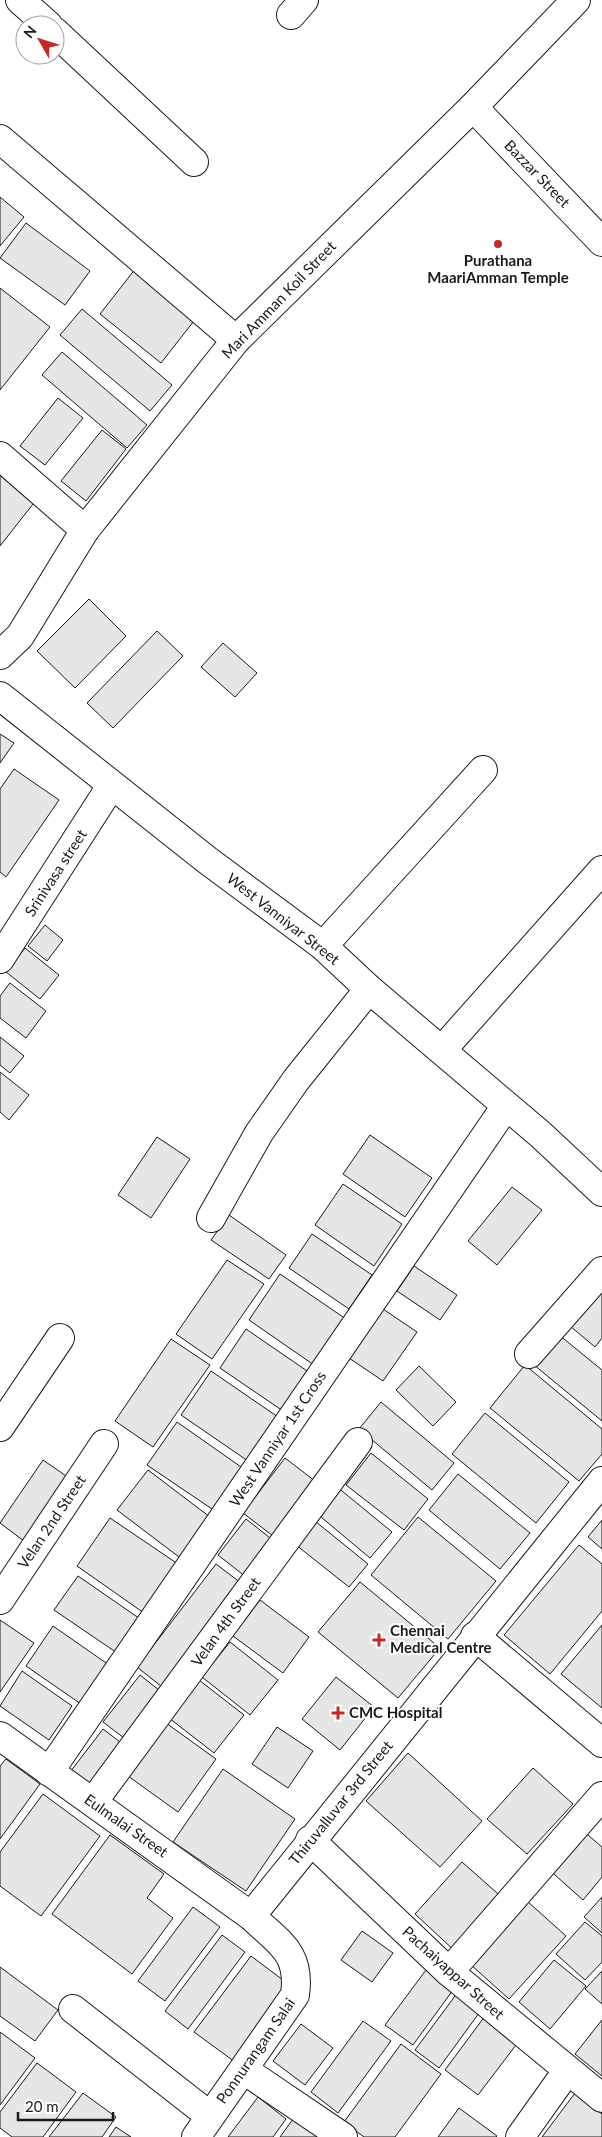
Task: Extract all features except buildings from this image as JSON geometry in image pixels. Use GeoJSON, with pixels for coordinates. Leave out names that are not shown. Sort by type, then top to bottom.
{"type":"FeatureCollection","features":[{"type":"Feature","properties":{"kind":"street"},"geometry":{"type":"LineString","coordinates":[[20,0],[37,15]]}},
{"type":"Feature","properties":{"kind":"street","name":"Mari Amman Koil Street"},"geometry":{"type":"LineString","coordinates":[[0,655],[20,636],[85,530],[236,340],[473,107],[576,0]]}},
{"type":"Feature","properties":{"kind":"street"},"geometry":{"type":"LineString","coordinates":[[65,41],[194,162]]}},
{"type":"Feature","properties":{"kind":"street","name":"Bazzar Street"},"geometry":{"type":"LineString","coordinates":[[473,107],[602,242]]}},
{"type":"Feature","properties":{"kind":"street"},"geometry":{"type":"LineString","coordinates":[[0,139],[236,340]]}},
{"type":"Feature","properties":{"kind":"street"},"geometry":{"type":"LineString","coordinates":[[0,456],[85,530]]}},
{"type":"Feature","properties":{"kind":"street","name":"West Vanniyar Street"},"geometry":{"type":"LineString","coordinates":[[0,696],[111,786],[323,946],[369,989],[540,1134],[602,1192]]}},
{"type":"Feature","properties":{"kind":"street"},"geometry":{"type":"LineString","coordinates":[[323,946],[483,770]]}},
{"type":"Feature","properties":{"kind":"street","name":"Srinivasa street"},"geometry":{"type":"LineString","coordinates":[[0,959],[111,786]]}},
{"type":"Feature","properties":{"kind":"street"},"geometry":{"type":"LineString","coordinates":[[442,1050],[602,870]]}},
{"type":"Feature","properties":{"kind":"street"},"geometry":{"type":"LineString","coordinates":[[212,1218],[264,1126],[296,1080],[369,989]]}},
{"type":"Feature","properties":{"kind":"street","name":"West Vanniyar 1st Cross"},"geometry":{"type":"LineString","coordinates":[[49,1772],[506,1106]]}},
{"type":"Feature","properties":{"kind":"street"},"geometry":{"type":"LineString","coordinates":[[529,1354],[602,1271]]}},
{"type":"Feature","properties":{"kind":"street"},"geometry":{"type":"LineString","coordinates":[[0,1427],[60,1338]]}},
{"type":"Feature","properties":{"kind":"street","name":"Velan 4th Street"},"geometry":{"type":"LineString","coordinates":[[94,1802],[358,1442]]}},
{"type":"Feature","properties":{"kind":"street","name":"Velan 2nd Street"},"geometry":{"type":"LineString","coordinates":[[0,1600],[104,1444]]}},
{"type":"Feature","properties":{"kind":"street","name":"Thiruvalluvar 3rd Street"},"geometry":{"type":"LineString","coordinates":[[252,1916],[310,1840],[602,1481]]}},
{"type":"Feature","properties":{"kind":"street"},"geometry":{"type":"LineString","coordinates":[[475,1636],[602,1743]]}},
{"type":"Feature","properties":{"kind":"street","name":"Eulmalai Street"},"geometry":{"type":"LineString","coordinates":[[0,1736],[252,1916]]}},
{"type":"Feature","properties":{"kind":"street"},"geometry":{"type":"LineString","coordinates":[[449,1972],[602,1796]]}},
{"type":"Feature","properties":{"kind":"street","name":"Pachaiyappar Street"},"geometry":{"type":"LineString","coordinates":[[310,1840],[449,1972],[602,2098]]}},
{"type":"Feature","properties":{"kind":"street","name":"Ponnurangam Salai"},"geometry":{"type":"LineString","coordinates":[[203,2126],[295,1995],[298,1978],[295,1964],[288,1952],[252,1916]]}},
{"type":"Feature","properties":{"kind":"street"},"geometry":{"type":"LineString","coordinates":[[72,2009],[203,2126]]}},
{"type":"Feature","properties":{"kind":"street"},"geometry":{"type":"LineString","coordinates":[[244,2070],[343,2137]]}},
{"type":"Feature","properties":{"kind":"street"},"geometry":{"type":"LineString","coordinates":[[520,2137],[568,2071]]}},
{"type":"Feature","properties":{"kind":"place","name":"Purathana MaariAmman Temple"},"geometry":{"type":"Point","coordinates":[498,244]}},
{"type":"Feature","properties":{"kind":"place","name":"Chennai Medical Centre"},"geometry":{"type":"Point","coordinates":[379,1640]}},
{"type":"Feature","properties":{"kind":"place","name":"CMC Hospital"},"geometry":{"type":"Point","coordinates":[338,1713]}}]}
